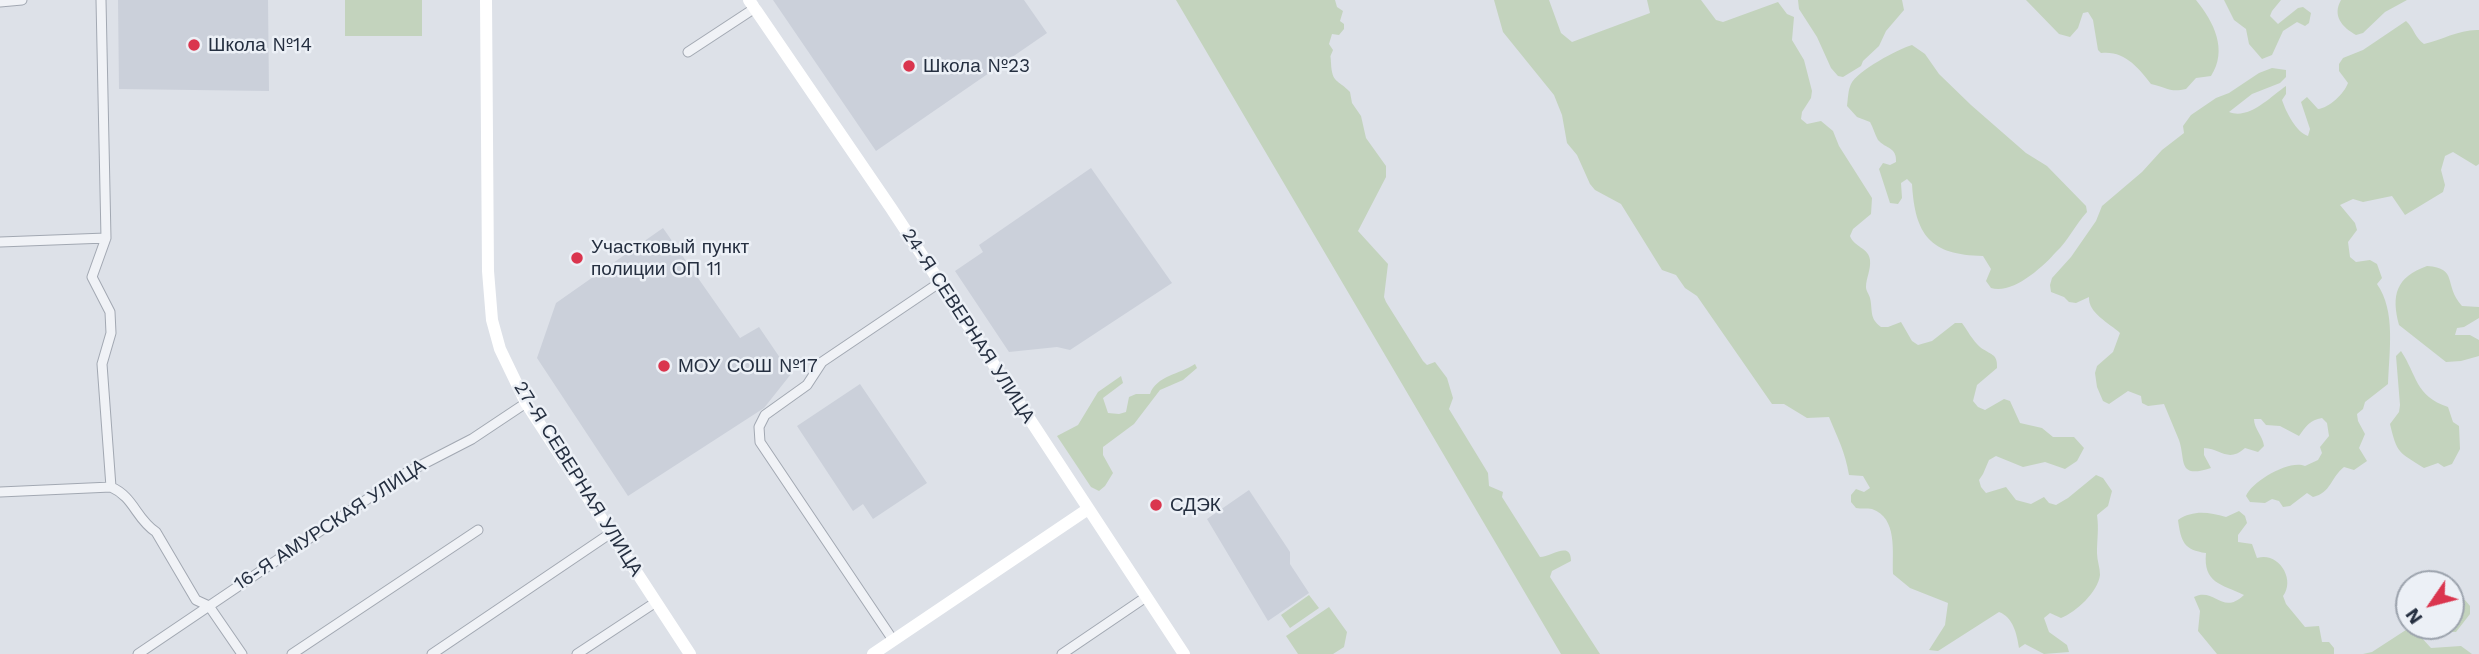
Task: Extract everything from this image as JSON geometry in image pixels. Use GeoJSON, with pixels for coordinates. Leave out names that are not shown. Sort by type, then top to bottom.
{"type":"FeatureCollection","features":[{"type":"Feature","properties":{"kind":"street"},"geometry":{"type":"LineString","coordinates":[[0,2],[22,0]]}},
{"type":"Feature","properties":{"kind":"street"},"geometry":{"type":"LineString","coordinates":[[101,0],[106,238],[92,277],[110,312],[111,333],[102,364],[111,487]]}},
{"type":"Feature","properties":{"kind":"street","name":"27-Я СЕВЕРНАЯ УЛИЦА"},"geometry":{"type":"LineString","coordinates":[[486,0],[490,298],[492,320],[500,349],[526,403],[690,654]]}},
{"type":"Feature","properties":{"kind":"street"},"geometry":{"type":"LineString","coordinates":[[688,52],[752,4]]}},
{"type":"Feature","properties":{"kind":"street","name":"24-Я СЕВЕРНАЯ УЛИЦА"},"geometry":{"type":"LineString","coordinates":[[752,4],[1184,654]]}},
{"type":"Feature","properties":{"kind":"street"},"geometry":{"type":"LineString","coordinates":[[0,242],[106,238]]}},
{"type":"Feature","properties":{"kind":"street"},"geometry":{"type":"LineString","coordinates":[[893,640],[760,442],[758,434],[765,415],[807,385],[822,362],[939,283]]}},
{"type":"Feature","properties":{"kind":"street","name":"16-Я АМУРСКАЯ УЛИЦА"},"geometry":{"type":"LineString","coordinates":[[138,654],[406,473],[462,444],[526,403]]}},
{"type":"Feature","properties":{"kind":"street"},"geometry":{"type":"LineString","coordinates":[[0,492],[111,487],[122,492],[148,527],[156,532],[197,600],[209,606],[242,654]]}},
{"type":"Feature","properties":{"kind":"street"},"geometry":{"type":"LineString","coordinates":[[873,654],[1088,509]]}},
{"type":"Feature","properties":{"kind":"street"},"geometry":{"type":"LineString","coordinates":[[292,654],[478,530]]}},
{"type":"Feature","properties":{"kind":"street"},"geometry":{"type":"LineString","coordinates":[[432,654],[611,533]]}},
{"type":"Feature","properties":{"kind":"street"},"geometry":{"type":"LineString","coordinates":[[1062,654],[1146,597]]}},
{"type":"Feature","properties":{"kind":"street"},"geometry":{"type":"LineString","coordinates":[[578,654],[656,602]]}},
{"type":"Feature","properties":{"kind":"shaded area","name":"Школа №14"},"geometry":{"type":"Polygon","coordinates":[[[118,0],[268,0],[269,91],[119,89],[118,0]]]}},
{"type":"Feature","properties":{"kind":"shaded area","name":"Школа №23"},"geometry":{"type":"Polygon","coordinates":[[[773,0],[1024,0],[1047,33],[876,151],[773,0]]]}},
{"type":"Feature","properties":{"kind":"shaded area"},"geometry":{"type":"Polygon","coordinates":[[[1091,168],[1172,283],[1070,350],[1057,347],[1009,352],[955,271],[983,252],[979,245],[1091,168]]]}},
{"type":"Feature","properties":{"kind":"shaded area","name":"МОУ СОШ №17"},"geometry":{"type":"Polygon","coordinates":[[[663,228],[740,338],[759,327],[791,374],[764,408],[628,496],[537,358],[556,303],[663,228]]]}},
{"type":"Feature","properties":{"kind":"shaded area"},"geometry":{"type":"Polygon","coordinates":[[[860,384],[927,483],[873,519],[863,504],[853,511],[797,426],[860,384]]]}},
{"type":"Feature","properties":{"kind":"shaded area"},"geometry":{"type":"Polygon","coordinates":[[[1249,490],[1290,552],[1290,564],[1309,593],[1268,621],[1207,519],[1249,490]]]}},
{"type":"Feature","properties":{"kind":"green space"},"geometry":{"type":"Polygon","coordinates":[[[345,0],[422,0],[422,36],[345,36],[345,0]]]}},
{"type":"Feature","properties":{"kind":"green space"},"geometry":{"type":"Polygon","coordinates":[[[1176,0],[1335,0],[1337,7],[1343,11],[1340,21],[1344,24],[1344,29],[1339,35],[1332,34],[1329,44],[1333,50],[1330,57],[1333,75],[1350,92],[1352,103],[1361,116],[1366,138],[1386,166],[1386,177],[1358,231],[1388,264],[1384,297],[1423,361],[1427,365],[1435,362],[1447,378],[1453,398],[1449,409],[1488,473],[1489,486],[1503,492],[1502,497],[1540,557],[1560,551],[1570,555],[1571,561],[1552,571],[1550,577],[1600,654],[1561,654],[1176,0]]]}},
{"type":"Feature","properties":{"kind":"green space"},"geometry":{"type":"Polygon","coordinates":[[[1494,0],[1549,0],[1561,33],[1572,42],[1650,13],[1647,0],[1701,0],[1716,20],[1723,22],[1778,2],[1787,14],[1794,17],[1792,40],[1804,60],[1812,91],[1801,119],[1807,124],[1821,121],[1833,131],[1839,146],[1872,198],[1871,214],[1853,229],[1850,236],[1869,256],[1866,287],[1875,320],[1881,327],[1901,322],[1912,341],[1918,345],[1932,341],[1955,323],[1962,323],[1975,342],[1995,357],[1997,363],[1997,368],[1977,385],[1973,401],[1978,407],[1985,410],[2004,399],[2010,401],[2020,423],[2042,428],[2053,437],[2074,437],[2084,448],[2077,461],[2065,469],[2045,462],[2023,467],[1996,456],[1989,460],[1979,480],[1981,487],[1986,493],[2006,487],[2016,500],[2031,504],[2044,497],[2049,503],[2056,505],[2096,475],[2103,478],[2112,491],[2108,506],[2097,515],[2100,575],[2095,588],[2085,601],[2067,615],[2061,618],[2050,613],[2044,618],[2049,632],[2067,645],[2069,652],[2044,654],[2025,644],[2019,648],[2011,622],[1999,612],[1938,651],[1929,650],[1945,625],[1948,603],[1910,588],[1893,574],[1890,528],[1880,513],[1872,509],[1856,508],[1851,502],[1851,495],[1856,489],[1864,492],[1870,488],[1863,476],[1849,475],[1829,417],[1807,418],[1784,404],[1772,404],[1697,296],[1685,288],[1676,275],[1662,270],[1621,204],[1595,190],[1590,184],[1577,155],[1567,143],[1562,115],[1554,95],[1503,32],[1494,0]]]}},
{"type":"Feature","properties":{"kind":"green space"},"geometry":{"type":"Polygon","coordinates":[[[1798,0],[1902,0],[1904,10],[1861,66],[1843,77],[1838,76],[1831,68],[1817,37],[1799,9],[1798,0]]]}},
{"type":"Feature","properties":{"kind":"green space"},"geometry":{"type":"Polygon","coordinates":[[[2026,0],[2196,0],[2217,37],[2216,66],[2211,76],[2196,78],[2186,89],[2172,90],[2151,84],[2136,66],[2124,57],[2101,53],[2098,50],[2093,20],[2088,12],[2083,13],[2078,28],[2070,37],[2059,34],[2026,0]]]}},
{"type":"Feature","properties":{"kind":"green space"},"geometry":{"type":"Polygon","coordinates":[[[2224,0],[2281,0],[2270,16],[2278,24],[2303,7],[2311,13],[2309,23],[2305,26],[2297,22],[2283,31],[2272,55],[2262,59],[2249,44],[2246,29],[2234,20],[2224,0]]]}},
{"type":"Feature","properties":{"kind":"green space"},"geometry":{"type":"Polygon","coordinates":[[[2341,0],[2407,0],[2385,12],[2363,33],[2356,35],[2346,28],[2338,16],[2341,0]]]}},
{"type":"Feature","properties":{"kind":"green space"},"geometry":{"type":"Polygon","coordinates":[[[2406,21],[2424,44],[2458,33],[2479,30],[2479,164],[2476,166],[2453,152],[2445,156],[2441,170],[2445,185],[2443,192],[2405,215],[2392,196],[2363,202],[2353,199],[2340,205],[2355,223],[2357,230],[2348,242],[2350,257],[2356,262],[2370,260],[2377,264],[2382,278],[2377,284],[2387,306],[2389,319],[2388,384],[2365,402],[2363,409],[2357,414],[2365,434],[2359,448],[2367,461],[2354,470],[2344,467],[2324,492],[2313,497],[2307,493],[2290,506],[2283,507],[2279,501],[2272,499],[2265,503],[2250,502],[2246,496],[2263,478],[2281,468],[2305,466],[2318,460],[2322,453],[2320,447],[2329,436],[2327,423],[2322,418],[2314,420],[2299,436],[2280,426],[2266,425],[2261,419],[2254,419],[2264,446],[2258,452],[2245,448],[2229,455],[2204,448],[2204,455],[2211,468],[2188,470],[2164,404],[2148,406],[2142,403],[2141,396],[2128,391],[2109,404],[2103,401],[2095,373],[2097,366],[2113,352],[2120,333],[2095,313],[2089,297],[2076,303],[2051,292],[2052,278],[2071,257],[2096,221],[2102,206],[2184,133],[2183,126],[2191,115],[2259,73],[2272,68],[2286,70],[2286,77],[2280,83],[2252,94],[2229,112],[2237,114],[2252,110],[2286,86],[2286,94],[2282,100],[2286,110],[2296,126],[2308,136],[2310,129],[2301,102],[2307,97],[2318,109],[2336,100],[2348,83],[2339,71],[2343,58],[2363,50],[2406,21]]]}},
{"type":"Feature","properties":{"kind":"green space"},"geometry":{"type":"Polygon","coordinates":[[[1912,45],[1925,54],[1939,74],[1971,105],[2026,153],[2047,166],[2086,206],[2087,212],[2060,248],[2035,272],[2017,284],[1999,289],[1991,288],[1986,281],[1991,269],[1983,256],[1950,251],[1929,239],[1917,217],[1912,184],[1907,179],[1901,183],[1902,198],[1898,204],[1890,203],[1879,169],[1883,163],[1890,165],[1896,162],[1895,154],[1878,140],[1870,122],[1857,117],[1847,106],[1851,84],[1861,73],[1912,45]]]}},
{"type":"Feature","properties":{"kind":"green space"},"geometry":{"type":"Polygon","coordinates":[[[2427,266],[2437,267],[2447,274],[2462,306],[2479,307],[2479,318],[2457,328],[2455,335],[2470,335],[2479,340],[2479,356],[2446,362],[2399,325],[2396,305],[2398,288],[2408,276],[2427,266]]]}},
{"type":"Feature","properties":{"kind":"green space"},"geometry":{"type":"Polygon","coordinates":[[[2401,351],[2423,391],[2448,407],[2453,422],[2459,426],[2460,449],[2452,464],[2444,467],[2438,463],[2424,468],[2397,447],[2390,424],[2399,412],[2396,356],[2401,351]]]}},
{"type":"Feature","properties":{"kind":"green space"},"geometry":{"type":"Polygon","coordinates":[[[1195,364],[1197,368],[1183,380],[1160,390],[1134,424],[1103,447],[1103,455],[1113,473],[1099,491],[1091,487],[1057,436],[1078,425],[1098,392],[1121,376],[1123,383],[1103,398],[1108,413],[1126,412],[1129,397],[1150,394],[1163,379],[1195,364]]]}},
{"type":"Feature","properties":{"kind":"green space"},"geometry":{"type":"Polygon","coordinates":[[[2239,511],[2245,516],[2247,523],[2238,535],[2238,542],[2252,544],[2257,558],[2265,557],[2278,562],[2286,575],[2283,596],[2286,604],[2305,627],[2319,626],[2322,642],[2329,642],[2334,648],[2334,654],[2217,654],[2198,631],[2200,611],[2194,597],[2208,595],[2230,603],[2244,595],[2221,585],[2211,577],[2207,571],[2206,553],[2193,550],[2185,544],[2178,520],[2195,513],[2226,517],[2239,511]]]}},
{"type":"Feature","properties":{"kind":"green space"},"geometry":{"type":"Polygon","coordinates":[[[1309,595],[1319,608],[1290,628],[1281,615],[1309,595]]]}},
{"type":"Feature","properties":{"kind":"green space"},"geometry":{"type":"Polygon","coordinates":[[[2465,600],[2470,606],[2470,614],[2465,620],[2465,600]]]}},
{"type":"Feature","properties":{"kind":"green space"},"geometry":{"type":"Polygon","coordinates":[[[1329,607],[1347,632],[1344,647],[1333,654],[1298,654],[1286,636],[1329,607]]]}},
{"type":"Feature","properties":{"kind":"green space"},"geometry":{"type":"Polygon","coordinates":[[[2395,637],[2395,640],[2424,640],[2431,648],[2461,646],[2472,654],[2363,654],[2372,652],[2395,637]]]}},
{"type":"Feature","properties":{"kind":"place","name":"Школа №14"},"geometry":{"type":"Point","coordinates":[194,45]}},
{"type":"Feature","properties":{"kind":"place","name":"Школа №23"},"geometry":{"type":"Point","coordinates":[909,66]}},
{"type":"Feature","properties":{"kind":"place","name":"Участковый пункт полиции ОП 11"},"geometry":{"type":"Point","coordinates":[577,258]}},
{"type":"Feature","properties":{"kind":"place","name":"МОУ СОШ №17"},"geometry":{"type":"Point","coordinates":[664,366]}},
{"type":"Feature","properties":{"kind":"place","name":"СДЭК"},"geometry":{"type":"Point","coordinates":[1156,505]}}]}
